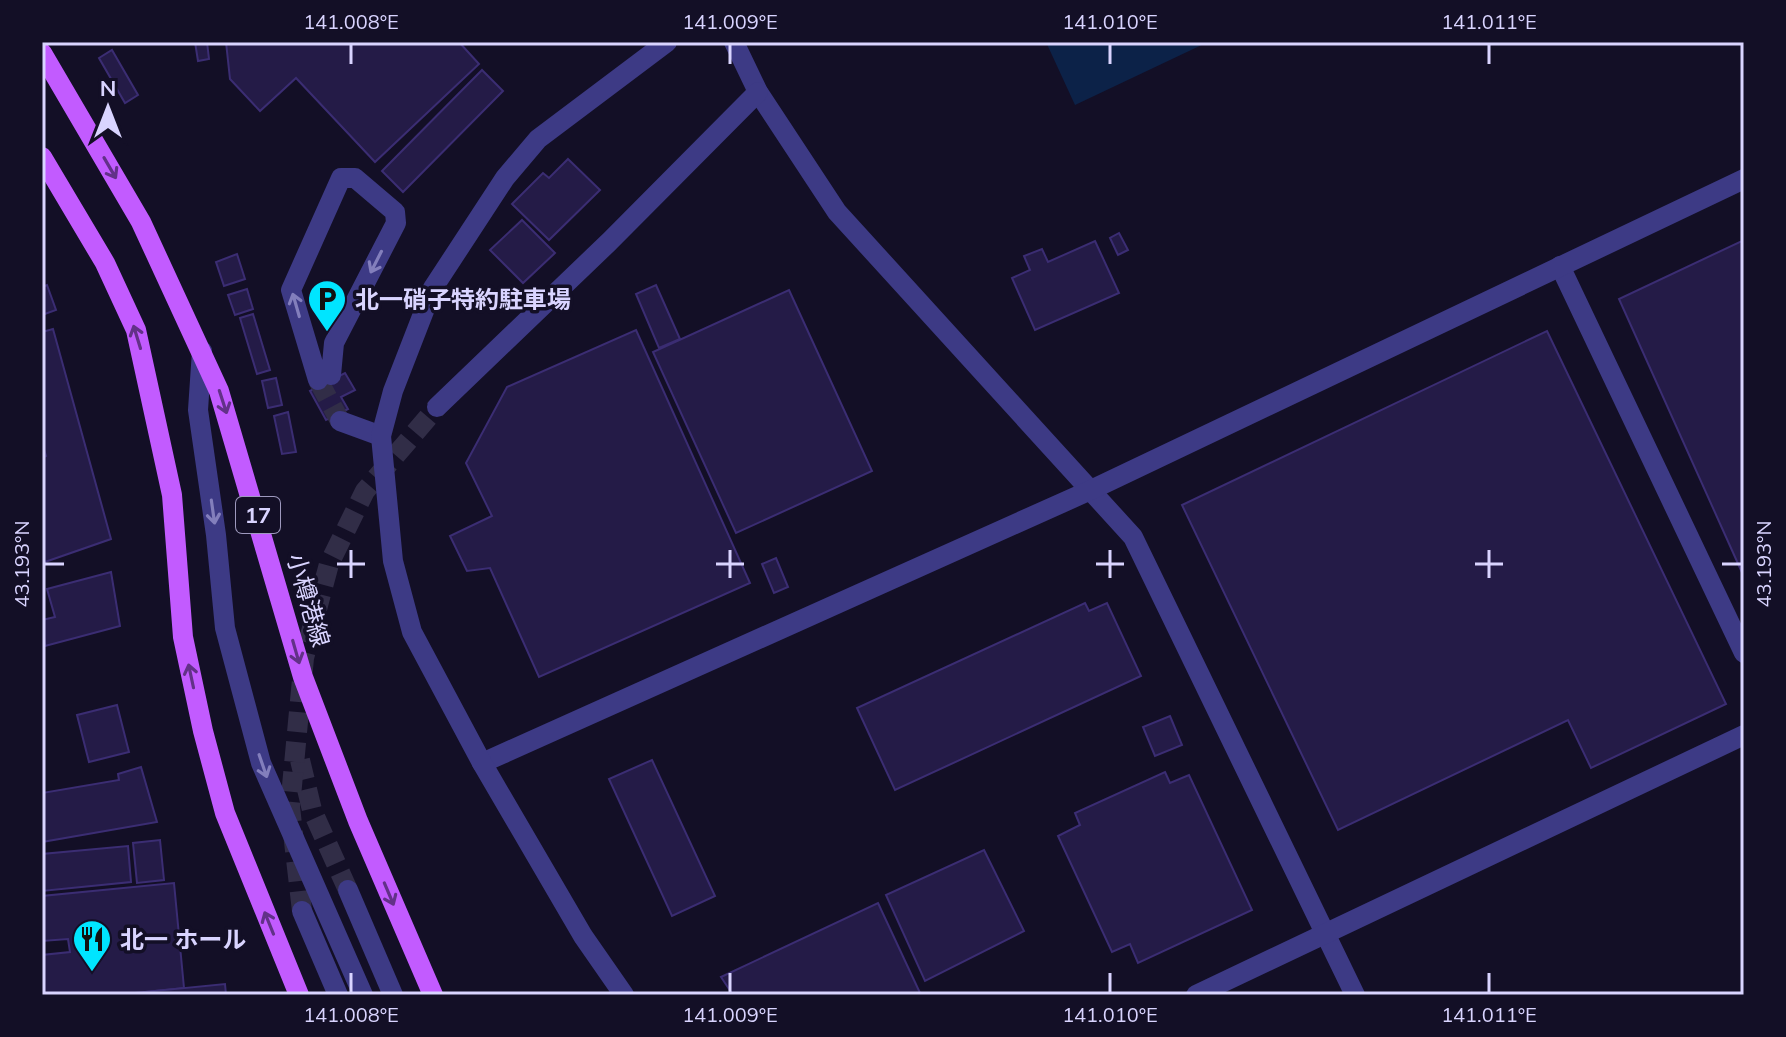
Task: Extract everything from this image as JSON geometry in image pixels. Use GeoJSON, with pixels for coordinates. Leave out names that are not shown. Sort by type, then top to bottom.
{"type":"FeatureCollection","features":[{"type":"Feature","properties":{"kind":"main road","name":"小樽港線"},"geometry":{"type":"LineString","coordinates":[[42,53],[141,222],[219,391],[247,477],[303,677],[358,821],[433,995]]}},
{"type":"Feature","properties":{"kind":"main road"},"geometry":{"type":"LineString","coordinates":[[42,157],[105,263],[136,330],[172,495],[183,637],[203,731],[225,813],[299,995]]}},
{"type":"Feature","properties":{"kind":"street"},"geometry":{"type":"LineString","coordinates":[[624,995],[583,936],[482,763],[412,632],[393,561],[382,429],[433,288],[505,178],[538,139],[667,42]]}},
{"type":"Feature","properties":{"kind":"street"},"geometry":{"type":"LineString","coordinates":[[734,42],[758,92],[837,212],[1093,489],[1133,537],[1355,995]]}},
{"type":"Feature","properties":{"kind":"street"},"geometry":{"type":"LineString","coordinates":[[437,407],[609,242],[758,92]]}},
{"type":"Feature","properties":{"kind":"street"},"geometry":{"type":"LineString","coordinates":[[341,178],[355,178],[395,212],[396,223],[334,343],[324,378],[291,290],[341,178]]}},
{"type":"Feature","properties":{"kind":"street"},"geometry":{"type":"LineString","coordinates":[[482,763],[1093,489],[1744,179]]}},
{"type":"Feature","properties":{"kind":"street"},"geometry":{"type":"LineString","coordinates":[[1560,266],[1744,653]]}},
{"type":"Feature","properties":{"kind":"street"},"geometry":{"type":"LineString","coordinates":[[202,351],[198,410],[216,535],[225,628],[261,763],[363,995]]}},
{"type":"Feature","properties":{"kind":"street"},"geometry":{"type":"LineString","coordinates":[[345,417],[382,429]]}},
{"type":"Feature","properties":{"kind":"street"},"geometry":{"type":"LineString","coordinates":[[1196,995],[1324,931],[1744,735]]}},
{"type":"Feature","properties":{"kind":"street"},"geometry":{"type":"LineString","coordinates":[[348,890],[393,995]]}},
{"type":"Feature","properties":{"kind":"street"},"geometry":{"type":"LineString","coordinates":[[302,911],[338,995]]}},
{"type":"Feature","properties":{"kind":"water"},"geometry":{"type":"Polygon","coordinates":[[[1046,42],[1208,42],[1075,105],[1046,42]]]}},
{"type":"Feature","properties":{"kind":"building"},"geometry":{"type":"Polygon","coordinates":[[[195,42],[207,42],[209,59],[198,61],[195,42]]]}},
{"type":"Feature","properties":{"kind":"building"},"geometry":{"type":"Polygon","coordinates":[[[226,42],[459,42],[479,64],[375,162],[296,78],[260,111],[230,79],[226,42]]]}},
{"type":"Feature","properties":{"kind":"building"},"geometry":{"type":"Polygon","coordinates":[[[112,50],[138,95],[125,103],[99,58],[112,50]]]}},
{"type":"Feature","properties":{"kind":"building"},"geometry":{"type":"Polygon","coordinates":[[[482,70],[503,91],[403,192],[382,171],[482,70]]]}},
{"type":"Feature","properties":{"kind":"building"},"geometry":{"type":"Polygon","coordinates":[[[568,159],[600,190],[549,240],[512,204],[543,173],[549,178],[568,159]]]}},
{"type":"Feature","properties":{"kind":"building"},"geometry":{"type":"Polygon","coordinates":[[[522,220],[555,253],[523,283],[490,250],[522,220]]]}},
{"type":"Feature","properties":{"kind":"building"},"geometry":{"type":"Polygon","coordinates":[[[1119,233],[1128,250],[1118,255],[1110,238],[1119,233]]]}},
{"type":"Feature","properties":{"kind":"building"},"geometry":{"type":"Polygon","coordinates":[[[1744,240],[1744,577],[1619,299],[1744,240]]]}},
{"type":"Feature","properties":{"kind":"building"},"geometry":{"type":"Polygon","coordinates":[[[1095,241],[1119,293],[1035,330],[1012,278],[1030,270],[1024,256],[1042,249],[1048,262],[1095,241]]]}},
{"type":"Feature","properties":{"kind":"building"},"geometry":{"type":"Polygon","coordinates":[[[237,254],[245,279],[224,286],[216,262],[237,254]]]}},
{"type":"Feature","properties":{"kind":"building"},"geometry":{"type":"Polygon","coordinates":[[[47,285],[56,310],[42,315],[42,287],[47,285]]]}},
{"type":"Feature","properties":{"kind":"building"},"geometry":{"type":"Polygon","coordinates":[[[656,285],[680,339],[659,348],[636,294],[656,285]]]}},
{"type":"Feature","properties":{"kind":"building"},"geometry":{"type":"Polygon","coordinates":[[[247,289],[253,309],[235,315],[228,295],[247,289]]]}},
{"type":"Feature","properties":{"kind":"building"},"geometry":{"type":"Polygon","coordinates":[[[789,290],[872,471],[736,533],[653,352],[789,290]]]}},
{"type":"Feature","properties":{"kind":"building"},"geometry":{"type":"Polygon","coordinates":[[[253,314],[270,370],[257,374],[240,318],[253,314]]]}},
{"type":"Feature","properties":{"kind":"building"},"geometry":{"type":"Polygon","coordinates":[[[53,329],[111,539],[42,563],[42,458],[46,456],[42,443],[42,332],[53,329]]]}},
{"type":"Feature","properties":{"kind":"building"},"geometry":{"type":"Polygon","coordinates":[[[636,330],[750,583],[539,677],[490,568],[467,571],[450,536],[492,516],[466,463],[507,387],[636,330]]]}},
{"type":"Feature","properties":{"kind":"building"},"geometry":{"type":"Polygon","coordinates":[[[1547,331],[1726,704],[1591,768],[1568,720],[1338,830],[1182,505],[1547,331]]]}},
{"type":"Feature","properties":{"kind":"building"},"geometry":{"type":"Polygon","coordinates":[[[345,373],[355,390],[341,397],[348,409],[326,420],[310,391],[345,373]]]}},
{"type":"Feature","properties":{"kind":"building"},"geometry":{"type":"Polygon","coordinates":[[[276,378],[282,405],[268,408],[262,381],[276,378]]]}},
{"type":"Feature","properties":{"kind":"building"},"geometry":{"type":"Polygon","coordinates":[[[288,412],[296,452],[282,454],[274,416],[288,412]]]}},
{"type":"Feature","properties":{"kind":"building"},"geometry":{"type":"Polygon","coordinates":[[[776,558],[788,587],[774,593],[762,564],[776,558]]]}},
{"type":"Feature","properties":{"kind":"building"},"geometry":{"type":"Polygon","coordinates":[[[111,572],[120,626],[45,646],[42,620],[55,617],[47,589],[111,572]]]}},
{"type":"Feature","properties":{"kind":"building"},"geometry":{"type":"Polygon","coordinates":[[[1085,603],[1089,611],[1107,603],[1141,676],[895,790],[857,708],[1085,603]]]}},
{"type":"Feature","properties":{"kind":"building"},"geometry":{"type":"Polygon","coordinates":[[[117,705],[129,752],[89,762],[77,715],[117,705]]]}},
{"type":"Feature","properties":{"kind":"building"},"geometry":{"type":"Polygon","coordinates":[[[1170,716],[1182,745],[1155,756],[1143,727],[1170,716]]]}},
{"type":"Feature","properties":{"kind":"building"},"geometry":{"type":"Polygon","coordinates":[[[652,760],[715,896],[672,916],[609,779],[652,760]]]}},
{"type":"Feature","properties":{"kind":"building"},"geometry":{"type":"Polygon","coordinates":[[[141,767],[157,822],[42,842],[42,793],[119,780],[118,774],[141,767]]]}},
{"type":"Feature","properties":{"kind":"building"},"geometry":{"type":"Polygon","coordinates":[[[1165,772],[1170,783],[1189,775],[1252,910],[1138,963],[1130,944],[1112,952],[1058,836],[1080,825],[1075,813],[1165,772]]]}},
{"type":"Feature","properties":{"kind":"building"},"geometry":{"type":"Polygon","coordinates":[[[160,840],[164,880],[137,883],[133,843],[160,840]]]}},
{"type":"Feature","properties":{"kind":"building"},"geometry":{"type":"Polygon","coordinates":[[[128,846],[131,882],[42,891],[42,854],[128,846]]]}},
{"type":"Feature","properties":{"kind":"building"},"geometry":{"type":"Polygon","coordinates":[[[984,850],[1024,931],[925,981],[886,895],[984,850]]]}},
{"type":"Feature","properties":{"kind":"building"},"geometry":{"type":"Polygon","coordinates":[[[174,883],[184,988],[115,995],[42,995],[42,955],[70,952],[68,939],[42,941],[42,896],[174,883]]]}},
{"type":"Feature","properties":{"kind":"building"},"geometry":{"type":"Polygon","coordinates":[[[878,903],[921,995],[733,995],[721,977],[878,903]]]}},
{"type":"Feature","properties":{"kind":"building"},"geometry":{"type":"Polygon","coordinates":[[[225,984],[226,995],[145,995],[144,992],[225,984]]]}},
{"type":"Feature","properties":{"kind":"tunnel"},"geometry":{"type":"LineString","coordinates":[[318,380],[340,421]]}},
{"type":"Feature","properties":{"kind":"tunnel"},"geometry":{"type":"LineString","coordinates":[[302,911],[290,807],[304,658],[329,564],[365,491],[437,407]]}},
{"type":"Feature","properties":{"kind":"tunnel"},"geometry":{"type":"LineString","coordinates":[[300,760],[312,810],[348,890]]}},
{"type":"Feature","properties":{"kind":"place","name":"北一硝子特約駐車場"},"geometry":{"type":"Point","coordinates":[327,333]}},
{"type":"Feature","properties":{"kind":"place","name":"北一 ホール"},"geometry":{"type":"Point","coordinates":[92,973]}}]}
